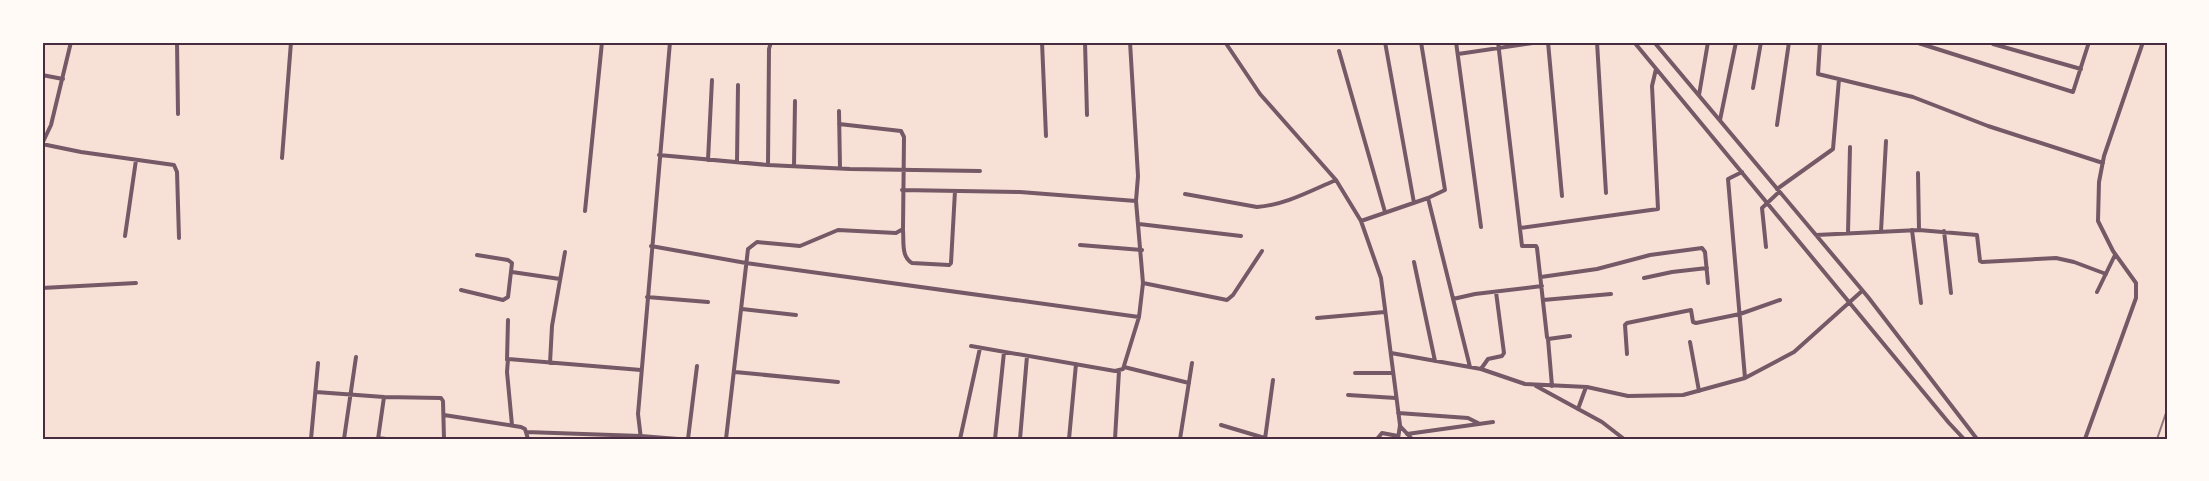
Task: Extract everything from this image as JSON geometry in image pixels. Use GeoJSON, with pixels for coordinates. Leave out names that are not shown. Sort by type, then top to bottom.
{"type":"FeatureCollection","features":[{"type":"Feature","properties":{"kind":"street"},"geometry":{"type":"LineString","coordinates":[[71,42],[51,125],[42,144],[81,152],[170,164],[176,168],[179,238]]}},
{"type":"Feature","properties":{"kind":"street"},"geometry":{"type":"LineString","coordinates":[[177,42],[178,114]]}},
{"type":"Feature","properties":{"kind":"street"},"geometry":{"type":"LineString","coordinates":[[282,158],[291,42]]}},
{"type":"Feature","properties":{"kind":"street"},"geometry":{"type":"LineString","coordinates":[[585,211],[602,42]]}},
{"type":"Feature","properties":{"kind":"street"},"geometry":{"type":"LineString","coordinates":[[641,437],[638,414],[641,370],[670,42]]}},
{"type":"Feature","properties":{"kind":"street"},"geometry":{"type":"LineString","coordinates":[[768,165],[771,42]]}},
{"type":"Feature","properties":{"kind":"street"},"geometry":{"type":"LineString","coordinates":[[1042,42],[1046,136]]}},
{"type":"Feature","properties":{"kind":"street"},"geometry":{"type":"LineString","coordinates":[[1085,42],[1087,115]]}},
{"type":"Feature","properties":{"kind":"street"},"geometry":{"type":"LineString","coordinates":[[971,346],[1119,371],[1124,367],[1139,317],[1143,283],[1130,42]]}},
{"type":"Feature","properties":{"kind":"street"},"geometry":{"type":"LineString","coordinates":[[1225,42],[1268,103],[1336,180],[1361,221],[1381,278],[1400,425],[1398,437],[1382,434],[1377,439]]}},
{"type":"Feature","properties":{"kind":"street"},"geometry":{"type":"LineString","coordinates":[[1385,42],[1414,203]]}},
{"type":"Feature","properties":{"kind":"street"},"geometry":{"type":"LineString","coordinates":[[1361,221],[1428,198],[1443,192],[1445,188],[1421,42]]}},
{"type":"Feature","properties":{"kind":"street"},"geometry":{"type":"LineString","coordinates":[[1456,42],[1481,227]]}},
{"type":"Feature","properties":{"kind":"street"},"geometry":{"type":"LineString","coordinates":[[1498,42],[1522,247],[1537,247],[1552,386]]}},
{"type":"Feature","properties":{"kind":"street"},"geometry":{"type":"LineString","coordinates":[[1458,54],[1540,42]]}},
{"type":"Feature","properties":{"kind":"street"},"geometry":{"type":"LineString","coordinates":[[1548,42],[1562,196]]}},
{"type":"Feature","properties":{"kind":"street"},"geometry":{"type":"LineString","coordinates":[[1597,42],[1606,193]]}},
{"type":"Feature","properties":{"kind":"street"},"geometry":{"type":"LineString","coordinates":[[1634,42],[1964,439]]}},
{"type":"Feature","properties":{"kind":"street"},"geometry":{"type":"LineString","coordinates":[[1654,42],[1862,291],[1977,439]]}},
{"type":"Feature","properties":{"kind":"street"},"geometry":{"type":"LineString","coordinates":[[1699,96],[1708,42]]}},
{"type":"Feature","properties":{"kind":"street"},"geometry":{"type":"LineString","coordinates":[[1720,121],[1736,42]]}},
{"type":"Feature","properties":{"kind":"street"},"geometry":{"type":"LineString","coordinates":[[1753,88],[1761,42]]}},
{"type":"Feature","properties":{"kind":"street"},"geometry":{"type":"LineString","coordinates":[[1777,125],[1789,42]]}},
{"type":"Feature","properties":{"kind":"street"},"geometry":{"type":"LineString","coordinates":[[1820,42],[1817,73],[1913,97],[1988,126],[2103,163]]}},
{"type":"Feature","properties":{"kind":"street"},"geometry":{"type":"LineString","coordinates":[[1915,42],[2073,92],[2089,42]]}},
{"type":"Feature","properties":{"kind":"street"},"geometry":{"type":"LineString","coordinates":[[2085,439],[2136,298],[2136,283],[2116,254],[2098,221],[2099,182],[2103,163],[2144,42]]}},
{"type":"Feature","properties":{"kind":"street"},"geometry":{"type":"LineString","coordinates":[[1993,44],[2081,69]]}},
{"type":"Feature","properties":{"kind":"street"},"geometry":{"type":"LineString","coordinates":[[1339,51],[1385,212]]}},
{"type":"Feature","properties":{"kind":"street"},"geometry":{"type":"LineString","coordinates":[[1520,228],[1658,209],[1652,86],[1656,69]]}},
{"type":"Feature","properties":{"kind":"street"},"geometry":{"type":"LineString","coordinates":[[42,75],[63,79]]}},
{"type":"Feature","properties":{"kind":"street"},"geometry":{"type":"LineString","coordinates":[[1766,247],[1762,209],[1778,190],[1833,149],[1839,79]]}},
{"type":"Feature","properties":{"kind":"street"},"geometry":{"type":"LineString","coordinates":[[708,159],[712,80]]}},
{"type":"Feature","properties":{"kind":"street"},"geometry":{"type":"LineString","coordinates":[[737,162],[738,85]]}},
{"type":"Feature","properties":{"kind":"street"},"geometry":{"type":"LineString","coordinates":[[794,166],[795,101]]}},
{"type":"Feature","properties":{"kind":"street"},"geometry":{"type":"LineString","coordinates":[[838,111],[840,168]]}},
{"type":"Feature","properties":{"kind":"street"},"geometry":{"type":"LineString","coordinates":[[839,124],[902,131],[904,136],[902,190],[904,255],[908,261],[949,265],[955,191]]}},
{"type":"Feature","properties":{"kind":"street"},"geometry":{"type":"LineString","coordinates":[[1881,231],[1886,141]]}},
{"type":"Feature","properties":{"kind":"street"},"geometry":{"type":"LineString","coordinates":[[1848,233],[1850,147]]}},
{"type":"Feature","properties":{"kind":"street"},"geometry":{"type":"LineString","coordinates":[[659,155],[768,165],[980,171]]}},
{"type":"Feature","properties":{"kind":"street"},"geometry":{"type":"LineString","coordinates":[[125,236],[136,160]]}},
{"type":"Feature","properties":{"kind":"street"},"geometry":{"type":"LineString","coordinates":[[1742,172],[1728,178],[1745,378]]}},
{"type":"Feature","properties":{"kind":"street"},"geometry":{"type":"LineString","coordinates":[[1918,173],[1919,230]]}},
{"type":"Feature","properties":{"kind":"street"},"geometry":{"type":"LineString","coordinates":[[1185,194],[1257,207],[1268,206],[1276,205],[1336,180]]}},
{"type":"Feature","properties":{"kind":"street"},"geometry":{"type":"LineString","coordinates":[[902,190],[1067,194],[1137,201]]}},
{"type":"Feature","properties":{"kind":"street"},"geometry":{"type":"LineString","coordinates":[[1428,198],[1470,367]]}},
{"type":"Feature","properties":{"kind":"street"},"geometry":{"type":"LineString","coordinates":[[1139,224],[1241,236]]}},
{"type":"Feature","properties":{"kind":"street"},"geometry":{"type":"LineString","coordinates":[[726,439],[748,249],[757,242],[796,247],[834,230],[896,233],[903,229]]}},
{"type":"Feature","properties":{"kind":"street"},"geometry":{"type":"LineString","coordinates":[[1816,235],[1912,230],[1977,235],[1982,262],[2056,258],[2106,274]]}},
{"type":"Feature","properties":{"kind":"street"},"geometry":{"type":"LineString","coordinates":[[1912,230],[1921,303]]}},
{"type":"Feature","properties":{"kind":"street"},"geometry":{"type":"LineString","coordinates":[[1944,231],[1951,293]]}},
{"type":"Feature","properties":{"kind":"street"},"geometry":{"type":"LineString","coordinates":[[1080,245],[1142,250]]}},
{"type":"Feature","properties":{"kind":"street"},"geometry":{"type":"LineString","coordinates":[[651,246],[746,263],[1139,317]]}},
{"type":"Feature","properties":{"kind":"street"},"geometry":{"type":"LineString","coordinates":[[1541,278],[1609,267],[1650,255],[1702,248],[1705,252],[1708,283]]}},
{"type":"Feature","properties":{"kind":"street"},"geometry":{"type":"LineString","coordinates":[[550,363],[552,326],[565,252]]}},
{"type":"Feature","properties":{"kind":"street"},"geometry":{"type":"LineString","coordinates":[[1143,283],[1227,300],[1233,295],[1262,252]]}},
{"type":"Feature","properties":{"kind":"street"},"geometry":{"type":"LineString","coordinates":[[2097,292],[2116,254]]}},
{"type":"Feature","properties":{"kind":"street"},"geometry":{"type":"LineString","coordinates":[[461,290],[506,299],[512,272],[510,261],[477,255]]}},
{"type":"Feature","properties":{"kind":"street"},"geometry":{"type":"LineString","coordinates":[[1414,262],[1435,361]]}},
{"type":"Feature","properties":{"kind":"street"},"geometry":{"type":"LineString","coordinates":[[1644,278],[1707,268]]}},
{"type":"Feature","properties":{"kind":"street"},"geometry":{"type":"LineString","coordinates":[[512,272],[560,279]]}},
{"type":"Feature","properties":{"kind":"street"},"geometry":{"type":"LineString","coordinates":[[42,288],[136,283]]}},
{"type":"Feature","properties":{"kind":"street"},"geometry":{"type":"LineString","coordinates":[[1453,299],[1542,286]]}},
{"type":"Feature","properties":{"kind":"street"},"geometry":{"type":"LineString","coordinates":[[1391,353],[1481,369],[1526,384],[1586,387],[1628,396],[1683,395],[1745,378],[1794,352],[1862,291]]}},
{"type":"Feature","properties":{"kind":"street"},"geometry":{"type":"LineString","coordinates":[[1481,369],[1488,359],[1502,356],[1504,353],[1497,292]]}},
{"type":"Feature","properties":{"kind":"street"},"geometry":{"type":"LineString","coordinates":[[1543,300],[1611,294]]}},
{"type":"Feature","properties":{"kind":"street"},"geometry":{"type":"LineString","coordinates":[[647,297],[708,302]]}},
{"type":"Feature","properties":{"kind":"street"},"geometry":{"type":"LineString","coordinates":[[1627,354],[1625,325],[1627,323],[1691,310],[1693,322],[1696,323],[1740,314],[1780,300]]}},
{"type":"Feature","properties":{"kind":"street"},"geometry":{"type":"LineString","coordinates":[[742,309],[796,315]]}},
{"type":"Feature","properties":{"kind":"street"},"geometry":{"type":"LineString","coordinates":[[1317,318],[1385,312]]}},
{"type":"Feature","properties":{"kind":"street"},"geometry":{"type":"LineString","coordinates":[[508,320],[507,372],[512,425]]}},
{"type":"Feature","properties":{"kind":"street"},"geometry":{"type":"LineString","coordinates":[[1548,339],[1570,336]]}},
{"type":"Feature","properties":{"kind":"street"},"geometry":{"type":"LineString","coordinates":[[1690,342],[1699,391]]}},
{"type":"Feature","properties":{"kind":"street"},"geometry":{"type":"LineString","coordinates":[[960,439],[980,348]]}},
{"type":"Feature","properties":{"kind":"street"},"geometry":{"type":"LineString","coordinates":[[995,439],[1004,352]]}},
{"type":"Feature","properties":{"kind":"street"},"geometry":{"type":"LineString","coordinates":[[1020,439],[1027,356]]}},
{"type":"Feature","properties":{"kind":"street"},"geometry":{"type":"LineString","coordinates":[[344,439],[356,357]]}},
{"type":"Feature","properties":{"kind":"street"},"geometry":{"type":"LineString","coordinates":[[507,361],[510,358],[641,370]]}},
{"type":"Feature","properties":{"kind":"street"},"geometry":{"type":"LineString","coordinates":[[311,439],[318,363]]}},
{"type":"Feature","properties":{"kind":"street"},"geometry":{"type":"LineString","coordinates":[[1180,439],[1192,363]]}},
{"type":"Feature","properties":{"kind":"street"},"geometry":{"type":"LineString","coordinates":[[1069,439],[1076,364]]}},
{"type":"Feature","properties":{"kind":"street"},"geometry":{"type":"LineString","coordinates":[[688,439],[698,366]]}},
{"type":"Feature","properties":{"kind":"street"},"geometry":{"type":"LineString","coordinates":[[1124,367],[1189,383]]}},
{"type":"Feature","properties":{"kind":"street"},"geometry":{"type":"LineString","coordinates":[[1115,439],[1119,371]]}},
{"type":"Feature","properties":{"kind":"street"},"geometry":{"type":"LineString","coordinates":[[735,372],[838,382]]}},
{"type":"Feature","properties":{"kind":"street"},"geometry":{"type":"LineString","coordinates":[[1355,373],[1393,373]]}},
{"type":"Feature","properties":{"kind":"street"},"geometry":{"type":"LineString","coordinates":[[1221,425],[1266,439],[1273,380]]}},
{"type":"Feature","properties":{"kind":"street"},"geometry":{"type":"LineString","coordinates":[[1532,384],[1602,422],[1624,439]]}},
{"type":"Feature","properties":{"kind":"street"},"geometry":{"type":"LineString","coordinates":[[1578,409],[1586,387]]}},
{"type":"Feature","properties":{"kind":"street"},"geometry":{"type":"LineString","coordinates":[[316,392],[384,397],[439,397],[442,399],[444,415],[444,439]]}},
{"type":"Feature","properties":{"kind":"street"},"geometry":{"type":"LineString","coordinates":[[1348,395],[1396,398]]}},
{"type":"Feature","properties":{"kind":"street"},"geometry":{"type":"LineString","coordinates":[[384,397],[378,439],[386,439]]}},
{"type":"Feature","properties":{"kind":"street"},"geometry":{"type":"LineString","coordinates":[[1398,413],[1468,418],[1479,423]]}},
{"type":"Feature","properties":{"kind":"street"},"geometry":{"type":"LineString","coordinates":[[444,415],[521,426],[528,439]]}},
{"type":"Feature","properties":{"kind":"street"},"geometry":{"type":"LineString","coordinates":[[1407,434],[1493,422]]}},
{"type":"Feature","properties":{"kind":"street"},"geometry":{"type":"LineString","coordinates":[[1400,425],[1412,439]]}},
{"type":"Feature","properties":{"kind":"street"},"geometry":{"type":"LineString","coordinates":[[526,432],[678,439]]}},
{"type":"Feature","properties":{"kind":"street"},"geometry":{"type":"LineString","coordinates":[[232,439],[248,439]]}},
{"type":"Feature","properties":{"kind":"railway"},"geometry":{"type":"LineString","coordinates":[[2157,439],[2167,410]]}}]}
